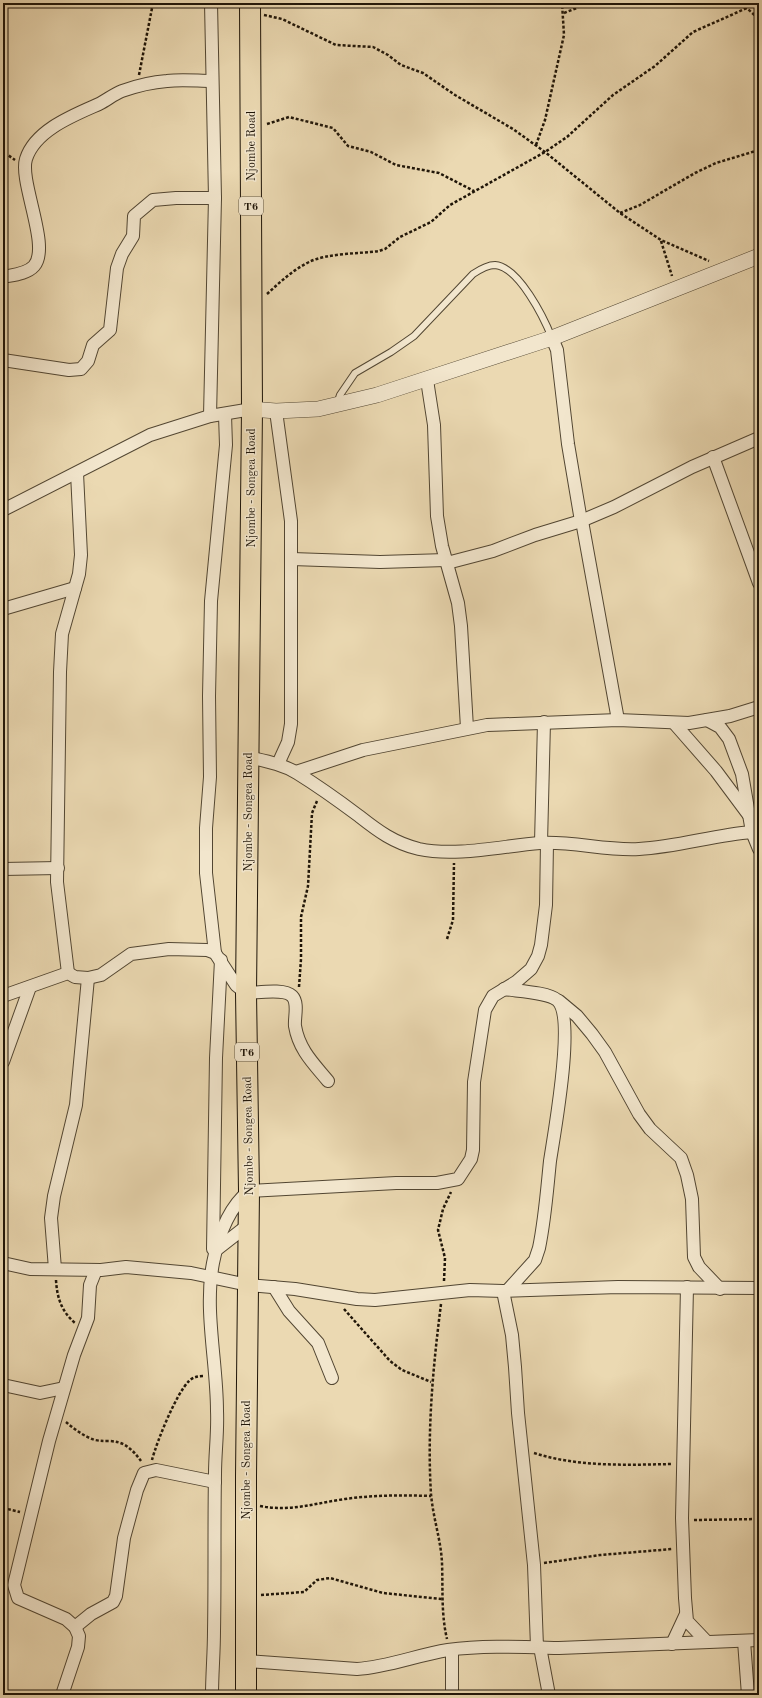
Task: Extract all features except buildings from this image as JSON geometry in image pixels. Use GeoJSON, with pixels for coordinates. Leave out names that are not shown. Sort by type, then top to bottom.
{"type":"FeatureCollection","features":[{"type":"Feature","properties":{"kind":"highway","name":"Njombe Road"},"geometry":{"type":"LineString","coordinates":[[250,8],[252,409]]}},
{"type":"Feature","properties":{"kind":"highway","name":"Njombe - Songea Road"},"geometry":{"type":"LineString","coordinates":[[246,1695],[249,1192],[246,994],[252,409]]}},
{"type":"Feature","properties":{"kind":"street"},"geometry":{"type":"LineString","coordinates":[[210,416],[215,198],[211,3]]}},
{"type":"Feature","properties":{"kind":"street"},"geometry":{"type":"LineString","coordinates":[[3,277],[27,271],[34,267],[37,261],[38,236],[35,214],[24,166],[26,158],[33,146],[56,124],[121,91],[167,81],[212,81]]}},
{"type":"Feature","properties":{"kind":"street"},"geometry":{"type":"LineString","coordinates":[[3,360],[69,370],[81,369],[88,361],[93,345],[110,330],[117,268],[122,254],[133,236],[134,216],[153,200],[176,198],[215,198]]}},
{"type":"Feature","properties":{"kind":"street"},"geometry":{"type":"LineString","coordinates":[[3,510],[150,435],[210,416],[225,415],[252,409],[276,411],[318,409],[377,396],[552,338],[759,256]]}},
{"type":"Feature","properties":{"kind":"street"},"geometry":{"type":"LineString","coordinates":[[552,338],[557,350],[568,444],[618,720]]}},
{"type":"Feature","properties":{"kind":"street"},"geometry":{"type":"LineString","coordinates":[[427,380],[434,425],[437,516],[446,562],[458,603],[461,626],[467,728]]}},
{"type":"Feature","properties":{"kind":"street"},"geometry":{"type":"LineString","coordinates":[[276,411],[290,515],[292,559],[291,724],[288,742],[278,764]]}},
{"type":"Feature","properties":{"kind":"street"},"geometry":{"type":"LineString","coordinates":[[215,1256],[218,956],[206,873],[206,828],[210,777],[209,696],[211,601],[226,445],[225,415]]}},
{"type":"Feature","properties":{"kind":"street"},"geometry":{"type":"LineString","coordinates":[[292,559],[380,562],[446,562],[492,551],[535,535],[581,521],[614,507],[713,457],[759,438]]}},
{"type":"Feature","properties":{"kind":"street"},"geometry":{"type":"LineString","coordinates":[[713,457],[759,583]]}},
{"type":"Feature","properties":{"kind":"street"},"geometry":{"type":"LineString","coordinates":[[68,973],[57,882],[61,641],[75,588],[81,555],[77,473]]}},
{"type":"Feature","properties":{"kind":"street"},"geometry":{"type":"LineString","coordinates":[[3,609],[75,588]]}},
{"type":"Feature","properties":{"kind":"street"},"geometry":{"type":"LineString","coordinates":[[296,772],[363,750],[467,728],[502,724],[618,720],[674,723],[730,716],[759,707]]}},
{"type":"Feature","properties":{"kind":"street"},"geometry":{"type":"LineString","coordinates":[[707,720],[720,727],[729,739],[742,774],[750,816]]}},
{"type":"Feature","properties":{"kind":"street"},"geometry":{"type":"LineString","coordinates":[[212,1695],[215,1482],[218,1413],[216,1377],[211,1337],[211,1277],[215,1256],[230,1213],[241,1198],[249,1192],[396,1183],[437,1183],[458,1179],[471,1159],[473,1150],[474,1082],[485,1010],[488,1002],[493,996],[516,982],[532,969],[541,945],[546,905],[544,843],[544,722]]}},
{"type":"Feature","properties":{"kind":"street"},"geometry":{"type":"LineString","coordinates":[[674,723],[716,771],[750,816],[756,829],[759,849]]}},
{"type":"Feature","properties":{"kind":"street"},"geometry":{"type":"LineString","coordinates":[[248,757],[278,764],[296,772],[359,816],[373,829],[395,840],[419,849],[453,850],[544,843],[639,849],[664,847],[756,829]]}},
{"type":"Feature","properties":{"kind":"street"},"geometry":{"type":"LineString","coordinates":[[3,869],[58,868]]}},
{"type":"Feature","properties":{"kind":"street"},"geometry":{"type":"LineString","coordinates":[[3,996],[68,973],[75,976],[88,978],[101,975],[131,954],[169,949],[207,950],[218,956],[236,985],[246,994],[285,993],[292,996],[295,1001],[295,1025],[301,1047],[328,1081]]}},
{"type":"Feature","properties":{"kind":"street"},"geometry":{"type":"LineString","coordinates":[[55,1269],[51,1218],[54,1196],[76,1105],[88,978]]}},
{"type":"Feature","properties":{"kind":"street"},"geometry":{"type":"LineString","coordinates":[[3,1062],[30,987]]}},
{"type":"Feature","properties":{"kind":"street"},"geometry":{"type":"LineString","coordinates":[[504,988],[549,996],[557,1000],[577,1016],[606,1052],[639,1114],[650,1130],[681,1158],[687,1175],[692,1199],[694,1257],[699,1267],[720,1289]]}},
{"type":"Feature","properties":{"kind":"street"},"geometry":{"type":"LineString","coordinates":[[505,1291],[535,1260],[541,1238],[563,1072],[565,1035],[564,1014],[562,1007],[557,1000]]}},
{"type":"Feature","properties":{"kind":"street"},"geometry":{"type":"LineString","coordinates":[[215,1256],[248,1225]]}},
{"type":"Feature","properties":{"kind":"street"},"geometry":{"type":"LineString","coordinates":[[3,1263],[30,1269],[96,1270],[126,1268],[191,1273],[248,1285],[295,1289],[329,1295],[375,1300],[470,1290],[505,1291],[618,1286],[720,1289],[759,1288]]}},
{"type":"Feature","properties":{"kind":"street"},"geometry":{"type":"LineString","coordinates":[[62,1695],[78,1647],[79,1636],[75,1627],[66,1619],[49,1610],[18,1598],[16,1595],[16,1578],[57,1413],[88,1318],[90,1285],[96,1270]]}},
{"type":"Feature","properties":{"kind":"street"},"geometry":{"type":"LineString","coordinates":[[274,1287],[289,1311],[318,1343],[332,1378]]}},
{"type":"Feature","properties":{"kind":"street"},"geometry":{"type":"LineString","coordinates":[[687,1287],[682,1518],[686,1614],[689,1624],[707,1642]]}},
{"type":"Feature","properties":{"kind":"street"},"geometry":{"type":"LineString","coordinates":[[505,1291],[513,1343],[521,1449],[534,1565],[538,1647],[549,1695]]}},
{"type":"Feature","properties":{"kind":"street"},"geometry":{"type":"LineString","coordinates":[[3,1385],[40,1393],[64,1388]]}},
{"type":"Feature","properties":{"kind":"street"},"geometry":{"type":"LineString","coordinates":[[75,1627],[91,1614],[113,1602],[116,1596],[124,1538],[137,1490],[144,1473],[150,1468],[215,1482]]}},
{"type":"Feature","properties":{"kind":"street"},"geometry":{"type":"LineString","coordinates":[[672,1644],[686,1614]]}},
{"type":"Feature","properties":{"kind":"street"},"geometry":{"type":"LineString","coordinates":[[246,1661],[363,1669],[388,1665],[419,1655],[451,1650],[759,1640]]}},
{"type":"Feature","properties":{"kind":"street"},"geometry":{"type":"LineString","coordinates":[[744,1641],[748,1695]]}},
{"type":"Feature","properties":{"kind":"street"},"geometry":{"type":"LineString","coordinates":[[451,1650],[452,1695]]}},
{"type":"Feature","properties":{"kind":"lane"},"geometry":{"type":"LineString","coordinates":[[337,405],[343,390],[355,373],[391,352],[414,336],[433,317],[450,296],[473,274],[483,268],[495,265],[507,269],[515,277],[543,317],[552,338]]}},
{"type":"Feature","properties":{"kind":"path"},"geometry":{"type":"LineString","coordinates":[[137,87],[153,3]]}},
{"type":"Feature","properties":{"kind":"path"},"geometry":{"type":"LineString","coordinates":[[536,146],[545,120],[564,35],[564,13],[562,3]]}},
{"type":"Feature","properties":{"kind":"path"},"geometry":{"type":"LineString","coordinates":[[564,13],[578,8],[582,3]]}},
{"type":"Feature","properties":{"kind":"path"},"geometry":{"type":"LineString","coordinates":[[742,3],[759,19]]}},
{"type":"Feature","properties":{"kind":"path"},"geometry":{"type":"LineString","coordinates":[[250,8],[274,16],[336,45],[368,46],[378,49],[401,65],[423,73],[454,95],[484,111],[545,152],[620,213],[661,240],[702,257],[724,269]]}},
{"type":"Feature","properties":{"kind":"path"},"geometry":{"type":"LineString","coordinates":[[251,307],[310,261],[326,257],[379,251],[431,222],[450,205],[545,152],[567,137],[613,95],[655,66],[693,32],[747,8]]}},
{"type":"Feature","properties":{"kind":"path"},"geometry":{"type":"LineString","coordinates":[[250,130],[289,117],[330,127],[335,130],[348,146],[372,152],[396,165],[439,173],[474,191]]}},
{"type":"Feature","properties":{"kind":"path"},"geometry":{"type":"LineString","coordinates":[[620,213],[640,205],[695,173],[716,163],[759,150]]}},
{"type":"Feature","properties":{"kind":"path"},"geometry":{"type":"LineString","coordinates":[[661,240],[676,288]]}},
{"type":"Feature","properties":{"kind":"path"},"geometry":{"type":"LineString","coordinates":[[295,1001],[300,978],[301,917],[308,886],[312,813],[322,791]]}},
{"type":"Feature","properties":{"kind":"path"},"geometry":{"type":"LineString","coordinates":[[447,939],[453,920],[453,850]]}},
{"type":"Feature","properties":{"kind":"path"},"geometry":{"type":"LineString","coordinates":[[451,1650],[445,1632],[442,1599],[441,1550],[431,1496],[431,1382],[445,1258],[438,1230],[438,1224],[443,1208],[458,1179]]}},
{"type":"Feature","properties":{"kind":"path"},"geometry":{"type":"LineString","coordinates":[[55,1269],[60,1302],[65,1312],[74,1322],[84,1329]]}},
{"type":"Feature","properties":{"kind":"path"},"geometry":{"type":"LineString","coordinates":[[329,1295],[359,1324],[390,1362],[415,1376],[431,1382]]}},
{"type":"Feature","properties":{"kind":"path"},"geometry":{"type":"LineString","coordinates":[[57,1413],[72,1427],[93,1440],[117,1442],[126,1445],[136,1453],[142,1462],[150,1468],[168,1417],[189,1382],[195,1377],[216,1377]]}},
{"type":"Feature","properties":{"kind":"path"},"geometry":{"type":"LineString","coordinates":[[521,1449],[563,1460],[592,1463],[684,1464]]}},
{"type":"Feature","properties":{"kind":"path"},"geometry":{"type":"LineString","coordinates":[[246,1504],[281,1509],[299,1508],[344,1499],[374,1496],[431,1496]]}},
{"type":"Feature","properties":{"kind":"path"},"geometry":{"type":"LineString","coordinates":[[3,1508],[32,1514]]}},
{"type":"Feature","properties":{"kind":"path"},"geometry":{"type":"LineString","coordinates":[[682,1518],[705,1521],[759,1519]]}},
{"type":"Feature","properties":{"kind":"path"},"geometry":{"type":"LineString","coordinates":[[534,1565],[607,1554],[683,1548]]}},
{"type":"Feature","properties":{"kind":"path"},"geometry":{"type":"LineString","coordinates":[[246,1595],[304,1592],[318,1580],[330,1578],[383,1593],[442,1599]]}}]}
